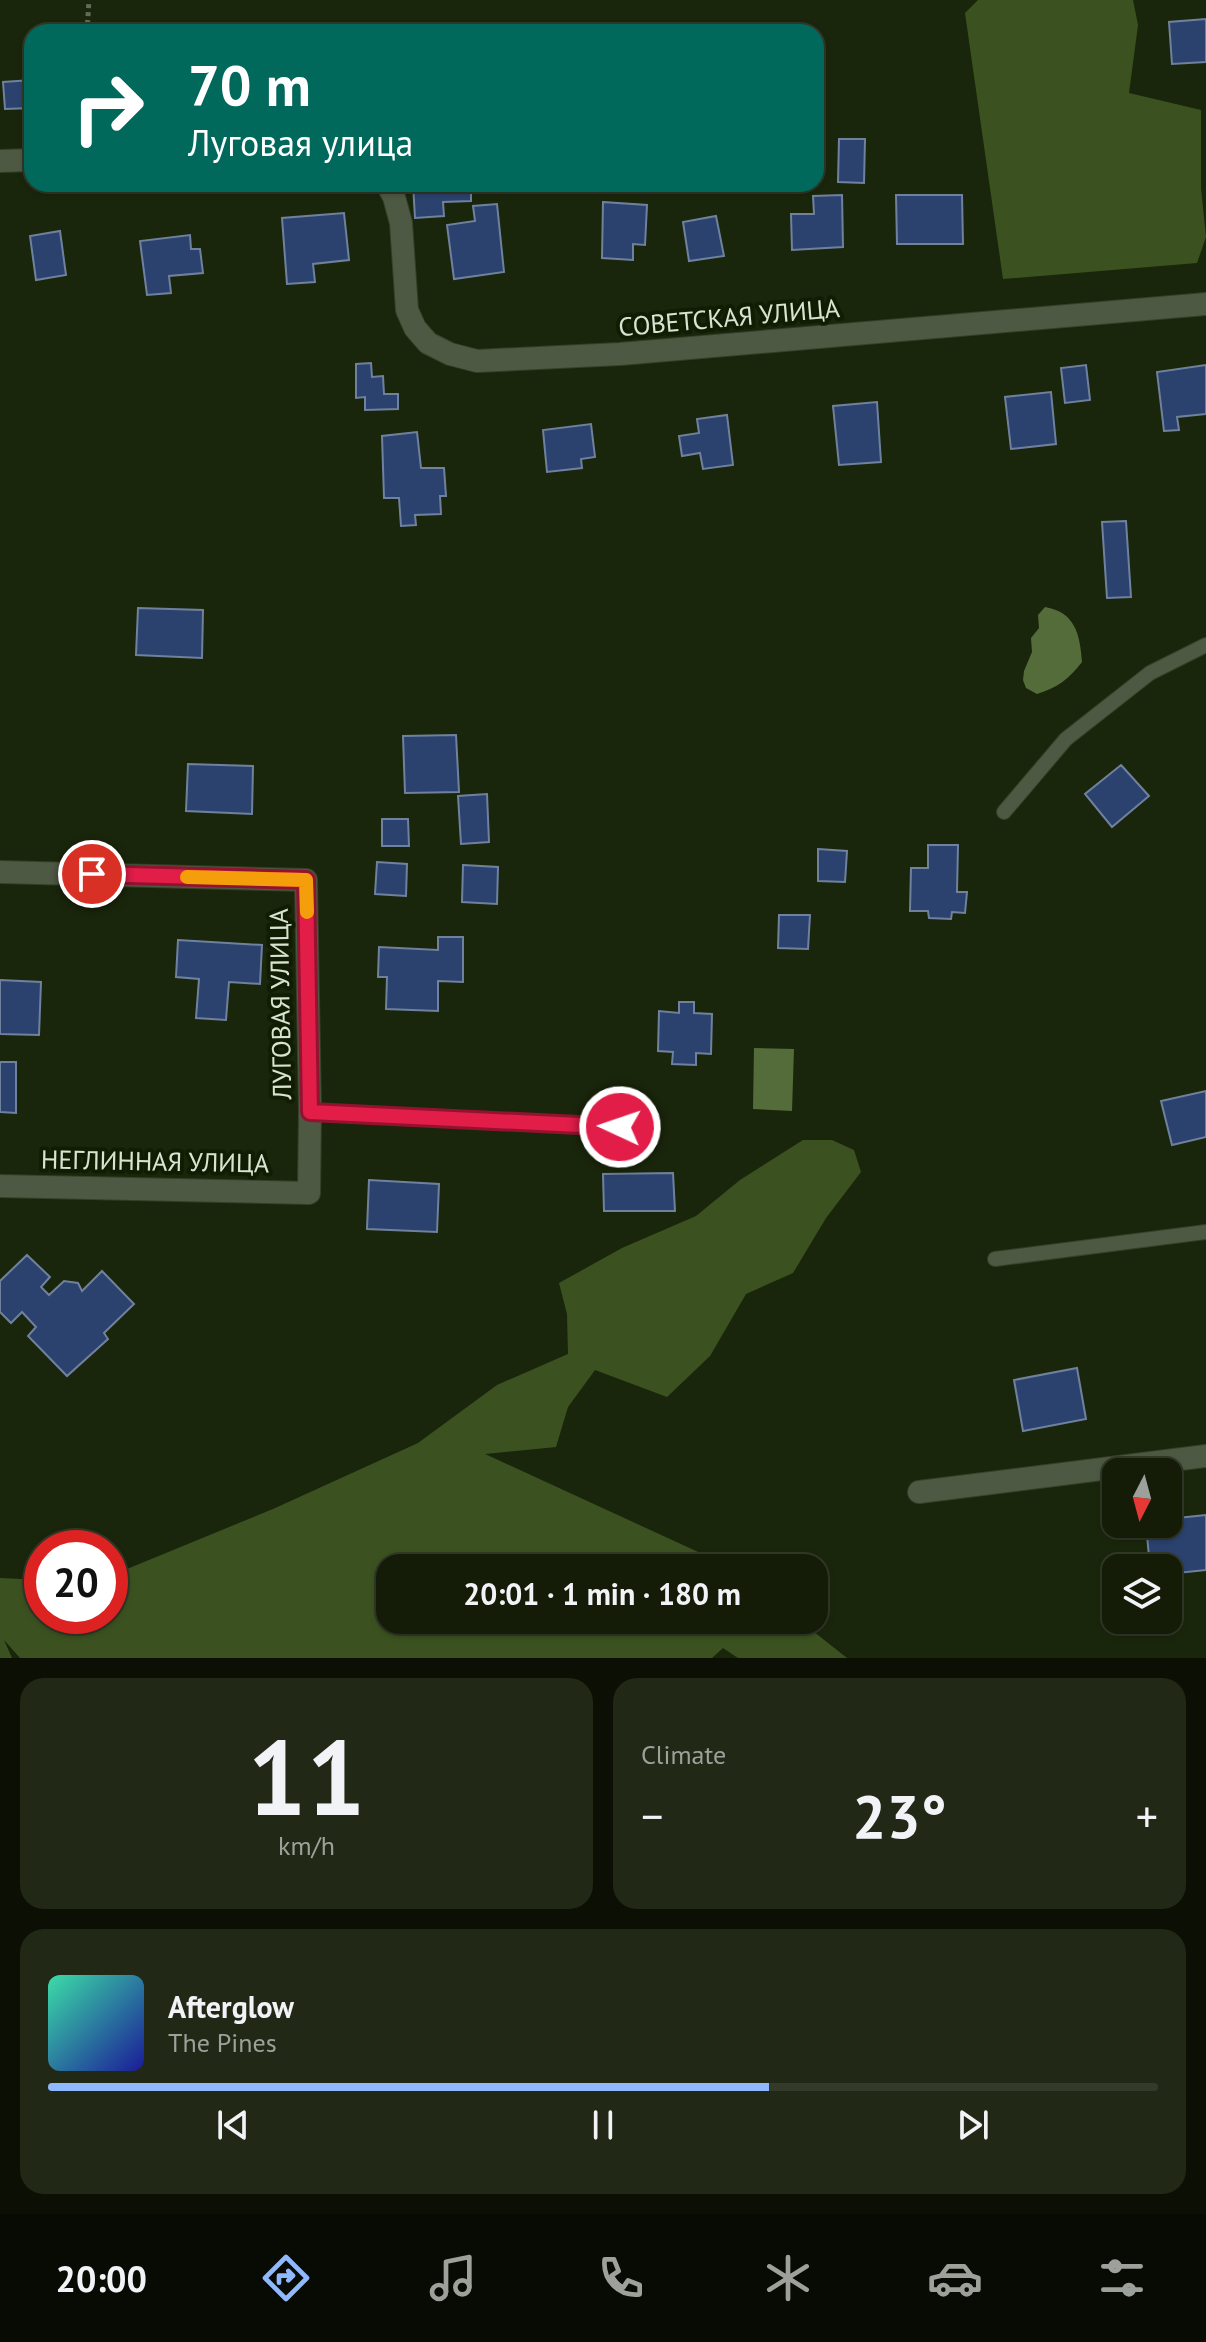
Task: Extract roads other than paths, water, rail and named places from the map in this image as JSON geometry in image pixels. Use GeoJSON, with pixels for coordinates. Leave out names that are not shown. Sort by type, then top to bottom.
{"type":"FeatureCollection","features":[{"type":"Feature","properties":{"kind":"street"},"geometry":{"type":"LineString","coordinates":[[0,161],[24,160]]}},
{"type":"Feature","properties":{"kind":"street","name":"СОВЕТСКАЯ УЛИЦА"},"geometry":{"type":"LineString","coordinates":[[391,192],[401,223],[407,310],[415,328],[428,343],[450,354],[477,361],[636,353],[1206,304]]}},
{"type":"Feature","properties":{"kind":"street","name":"ЛУГОВАЯ УЛИЦА"},"geometry":{"type":"LineString","coordinates":[[0,872],[306,880],[309,1193]]}},
{"type":"Feature","properties":{"kind":"street","name":"НЕГЛИННАЯ УЛИЦА"},"geometry":{"type":"LineString","coordinates":[[0,1186],[309,1193]]}},
{"type":"Feature","properties":{"kind":"street"},"geometry":{"type":"LineString","coordinates":[[919,1492],[1206,1456]]}},
{"type":"Feature","properties":{"kind":"lane"},"geometry":{"type":"LineString","coordinates":[[1004,812],[1066,739],[1150,673],[1206,645]]}},
{"type":"Feature","properties":{"kind":"lane"},"geometry":{"type":"LineString","coordinates":[[310,1112],[651,1129]]}},
{"type":"Feature","properties":{"kind":"lane"},"geometry":{"type":"LineString","coordinates":[[995,1259],[1206,1232]]}}]}
